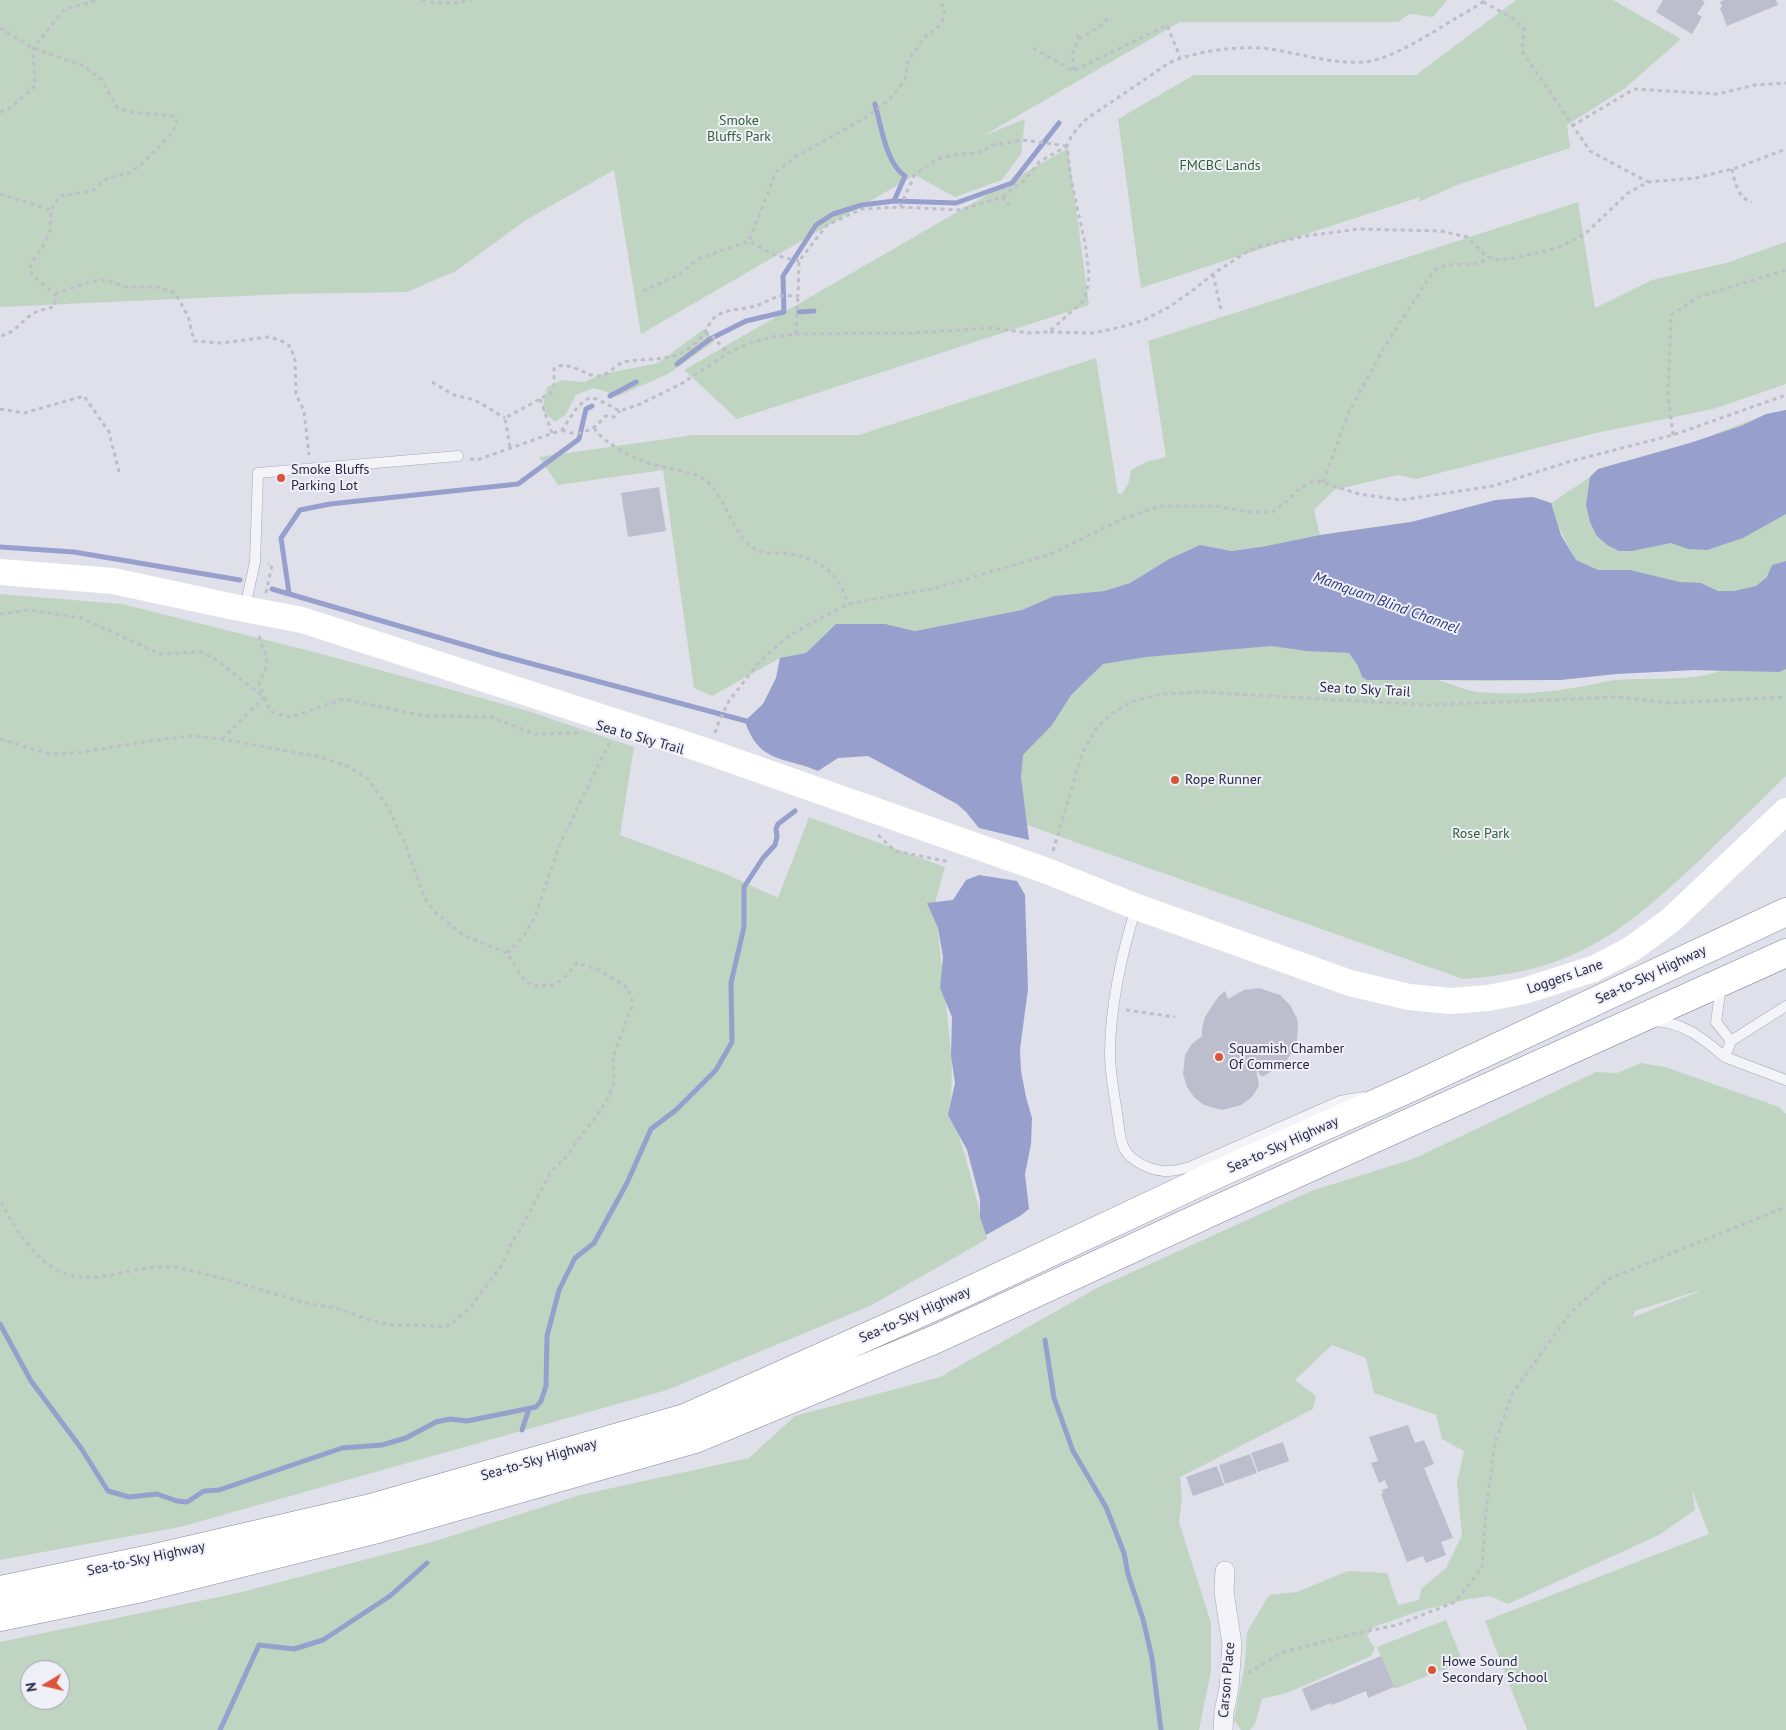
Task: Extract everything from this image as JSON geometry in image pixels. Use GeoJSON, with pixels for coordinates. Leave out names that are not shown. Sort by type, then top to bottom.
{"type":"FeatureCollection","features":[{"type":"Feature","properties":{"kind":"highway","name":"Sea-to-Sky Highway"},"geometry":{"type":"LineString","coordinates":[[0,1590],[155,1558],[371,1508],[685,1418],[960,1295],[1215,1175],[1410,1088],[1786,912]]}},
{"type":"Feature","properties":{"kind":"highway","name":"Sea-to-Sky Highway"},"geometry":{"type":"LineString","coordinates":[[0,1617],[142,1588],[365,1533],[695,1440],[936,1339],[1211,1212],[1786,953]]}},
{"type":"Feature","properties":{"kind":"street","name":"Loggers Lane"},"geometry":{"type":"LineString","coordinates":[[0,572],[113,581],[252,619],[302,620],[710,753],[1047,871],[1137,907],[1350,983],[1409,997],[1451,1001],[1488,998],[1524,991],[1593,969],[1630,950],[1671,920],[1786,811]]}},
{"type":"Feature","properties":{"kind":"street","name":"Carson Place"},"geometry":{"type":"LineString","coordinates":[[1222,1730],[1229,1688],[1232,1644],[1224,1592],[1225,1571]]}},
{"type":"Feature","properties":{"kind":"lane"},"geometry":{"type":"LineString","coordinates":[[252,619],[256,562],[258,473],[458,456]]}},
{"type":"Feature","properties":{"kind":"lane"},"geometry":{"type":"LineString","coordinates":[[1137,907],[1130,928],[1113,1008],[1110,1053],[1121,1139],[1125,1150],[1131,1157],[1152,1168],[1165,1171],[1190,1167],[1340,1101],[1410,1088]]}},
{"type":"Feature","properties":{"kind":"lane"},"geometry":{"type":"LineString","coordinates":[[1722,983],[1716,1022],[1731,1041]]}},
{"type":"Feature","properties":{"kind":"lane"},"geometry":{"type":"LineString","coordinates":[[1725,1057],[1731,1041],[1786,1006]]}},
{"type":"Feature","properties":{"kind":"lane"},"geometry":{"type":"LineString","coordinates":[[1638,1021],[1670,1022],[1697,1034],[1725,1057],[1786,1080]]}},
{"type":"Feature","properties":{"kind":"path"},"geometry":{"type":"LineString","coordinates":[[0,112],[10,108],[35,86],[33,48],[64,10],[98,0]]}},
{"type":"Feature","properties":{"kind":"path"},"geometry":{"type":"LineString","coordinates":[[422,0],[456,3],[472,0]]}},
{"type":"Feature","properties":{"kind":"path"},"geometry":{"type":"LineString","coordinates":[[749,242],[776,172],[797,156],[865,118],[888,101],[899,89],[905,80],[908,61],[924,38],[940,26],[945,9],[939,0]]}},
{"type":"Feature","properties":{"kind":"path"},"geometry":{"type":"LineString","coordinates":[[1049,332],[1082,302],[1089,274],[1086,248],[1071,179],[1067,146],[1072,134],[1085,120],[1180,57],[1251,47],[1319,59],[1352,62],[1366,61],[1382,57],[1418,41],[1484,1],[1511,17],[1524,28],[1522,50],[1590,151],[1648,182]]}},
{"type":"Feature","properties":{"kind":"path"},"geometry":{"type":"LineString","coordinates":[[1074,71],[1073,52],[1079,39],[1110,16]]}},
{"type":"Feature","properties":{"kind":"path"},"geometry":{"type":"LineString","coordinates":[[1074,71],[1167,25],[1180,57]]}},
{"type":"Feature","properties":{"kind":"path"},"geometry":{"type":"LineString","coordinates":[[0,28],[33,48],[84,66],[102,80],[117,107],[128,112],[166,114],[174,116],[177,121],[173,131],[142,164],[129,173],[106,179],[92,191],[60,196],[51,210],[50,231],[30,268],[32,275],[55,294]]}},
{"type":"Feature","properties":{"kind":"path"},"geometry":{"type":"LineString","coordinates":[[1077,34],[1079,39]]}},
{"type":"Feature","properties":{"kind":"path"},"geometry":{"type":"LineString","coordinates":[[1033,48],[1074,71]]}},
{"type":"Feature","properties":{"kind":"path"},"geometry":{"type":"LineString","coordinates":[[1572,126],[1634,89],[1718,94],[1755,85],[1786,83]]}},
{"type":"Feature","properties":{"kind":"path"},"geometry":{"type":"LineString","coordinates":[[900,207],[914,174],[937,159],[958,154],[978,154],[992,145],[1023,140],[1067,146]]}},
{"type":"Feature","properties":{"kind":"path"},"geometry":{"type":"LineString","coordinates":[[796,334],[799,262],[827,225],[862,209],[900,207],[960,210],[1002,197],[1024,182],[1039,162],[1067,146]]}},
{"type":"Feature","properties":{"kind":"path"},"geometry":{"type":"LineString","coordinates":[[458,456],[477,460],[562,430],[575,434],[593,429],[605,416],[614,417],[620,411],[638,405],[681,384],[727,351],[760,340],[796,334],[914,333],[992,328],[1029,333],[1094,333],[1144,320],[1176,302],[1248,251],[1261,246],[1306,236],[1359,229],[1441,231],[1460,234],[1467,237],[1489,257],[1500,260],[1514,258],[1562,246],[1586,233],[1628,193],[1648,182],[1696,178],[1732,169],[1786,149]]}},
{"type":"Feature","properties":{"kind":"path"},"geometry":{"type":"LineString","coordinates":[[1732,169],[1742,198],[1752,202]]}},
{"type":"Feature","properties":{"kind":"path"},"geometry":{"type":"LineString","coordinates":[[0,194],[51,210]]}},
{"type":"Feature","properties":{"kind":"path"},"geometry":{"type":"LineString","coordinates":[[1002,197],[1010,206]]}},
{"type":"Feature","properties":{"kind":"path"},"geometry":{"type":"LineString","coordinates":[[643,291],[680,274],[698,259],[749,242],[774,255],[799,262]]}},
{"type":"Feature","properties":{"kind":"path"},"geometry":{"type":"LineString","coordinates":[[1323,482],[1349,412],[1357,396],[1382,352],[1430,276],[1438,268],[1476,263],[1484,261],[1489,257]]}},
{"type":"Feature","properties":{"kind":"path"},"geometry":{"type":"LineString","coordinates":[[1673,435],[1668,395],[1671,315],[1698,297],[1786,270]]}},
{"type":"Feature","properties":{"kind":"path"},"geometry":{"type":"LineString","coordinates":[[1213,274],[1221,310]]}},
{"type":"Feature","properties":{"kind":"path"},"geometry":{"type":"LineString","coordinates":[[55,294],[92,281],[106,280],[126,287],[156,286],[175,293],[188,316],[194,341],[221,343],[268,337],[280,340],[291,347],[295,360],[296,394],[304,411],[310,468]]}},
{"type":"Feature","properties":{"kind":"path"},"geometry":{"type":"LineString","coordinates":[[0,336],[4,336],[35,312],[55,306],[55,294]]}},
{"type":"Feature","properties":{"kind":"path"},"geometry":{"type":"LineString","coordinates":[[505,418],[551,393],[554,385],[554,369],[558,366],[572,367],[593,376],[603,376],[618,364],[624,362],[655,359],[678,354],[692,346],[716,316],[758,305],[779,296],[798,296]]}},
{"type":"Feature","properties":{"kind":"path"},"geometry":{"type":"LineString","coordinates":[[705,332],[710,334],[727,351]]}},
{"type":"Feature","properties":{"kind":"path"},"geometry":{"type":"LineString","coordinates":[[432,382],[454,395],[475,400],[505,418],[510,447]]}},
{"type":"Feature","properties":{"kind":"path"},"geometry":{"type":"LineString","coordinates":[[710,753],[718,724],[729,701],[760,661],[786,638],[848,604],[936,588],[1051,554],[1120,520],[1159,506],[1216,506],[1250,512],[1272,512],[1285,503],[1298,490],[1311,482],[1323,482],[1359,494],[1401,500],[1493,486],[1568,462],[1673,435],[1786,394]]}},
{"type":"Feature","properties":{"kind":"path"},"geometry":{"type":"LineString","coordinates":[[0,409],[24,413],[84,396],[109,432],[118,472]]}},
{"type":"Feature","properties":{"kind":"path"},"geometry":{"type":"LineString","coordinates":[[562,430],[578,406],[589,398],[597,399],[620,411]]}},
{"type":"Feature","properties":{"kind":"path"},"geometry":{"type":"LineString","coordinates":[[540,399],[552,433]]}},
{"type":"Feature","properties":{"kind":"path"},"geometry":{"type":"LineString","coordinates":[[593,429],[606,441],[630,456],[651,464],[697,476],[707,482],[719,497],[731,520],[746,541],[757,551],[784,553],[802,557],[822,565],[835,577],[844,590],[848,604]]}},
{"type":"Feature","properties":{"kind":"path","name":"Sea to Sky Trail"},"geometry":{"type":"LineString","coordinates":[[0,614],[28,610],[82,618],[160,654],[201,652],[216,660],[264,697],[271,712],[291,717],[343,699],[425,716],[492,717],[535,734],[580,733]]}},
{"type":"Feature","properties":{"kind":"path"},"geometry":{"type":"LineString","coordinates":[[222,739],[264,697],[259,683],[266,666],[266,660],[252,619]]}},
{"type":"Feature","properties":{"kind":"path","name":"Sea to Sky Trail"},"geometry":{"type":"LineString","coordinates":[[1052,854],[1082,754],[1097,727],[1110,715],[1131,702],[1161,694],[1201,692],[1428,705],[1617,697],[1671,703],[1786,697]]}},
{"type":"Feature","properties":{"kind":"path"},"geometry":{"type":"LineString","coordinates":[[0,740],[49,754],[75,753],[193,736],[222,739],[320,757],[347,766],[368,779],[388,808],[405,844],[425,899],[452,928],[463,935],[507,953],[522,977],[533,986],[554,985],[565,977],[577,963],[599,970],[619,981],[628,988],[633,1003],[613,1056],[614,1083],[607,1100],[568,1156],[550,1174],[524,1224],[512,1242],[502,1265],[469,1309],[450,1325],[443,1327],[389,1325],[372,1322],[340,1309],[304,1302],[250,1286],[176,1268],[154,1267],[83,1278],[64,1274],[46,1262],[28,1244],[0,1199]]}},
{"type":"Feature","properties":{"kind":"path","name":"Sea to Sky Trail"},"geometry":{"type":"LineString","coordinates":[[507,953],[524,936],[535,916],[560,844],[611,739],[603,738]]}},
{"type":"Feature","properties":{"kind":"path"},"geometry":{"type":"LineString","coordinates":[[876,834],[896,851],[956,863]]}},
{"type":"Feature","properties":{"kind":"path"},"geometry":{"type":"LineString","coordinates":[[1113,1008],[1175,1017]]}},
{"type":"Feature","properties":{"kind":"path"},"geometry":{"type":"LineString","coordinates":[[1229,1688],[1248,1673],[1283,1652],[1396,1625],[1455,1602],[1482,1568],[1486,1511],[1495,1443],[1512,1394],[1571,1312],[1608,1278],[1786,1208]]}},
{"type":"Feature","properties":{"kind":"green space","name":"Smoke Bluffs Park"},"geometry":{"type":"Polygon","coordinates":[[[0,0],[1447,0],[1433,17],[1409,14],[1398,22],[1180,22],[983,136],[1025,119],[1021,154],[1002,180],[955,197],[915,175],[641,334],[614,170],[526,220],[456,271],[407,292],[287,294],[0,307],[0,0]]]}},
{"type":"Feature","properties":{"kind":"green space","name":"FMCBC Lands"},"geometry":{"type":"Polygon","coordinates":[[[1516,0],[1613,0],[1681,39],[1624,89],[1567,125],[1570,148],[1457,185],[1419,202],[1420,197],[1141,288],[1118,119],[1194,75],[1416,75],[1516,0]]]}},
{"type":"Feature","properties":{"kind":"green space"},"geometry":{"type":"Polygon","coordinates":[[[1068,148],[1089,305],[737,419],[684,370],[1068,148]]]}},
{"type":"Feature","properties":{"kind":"green space"},"geometry":{"type":"Polygon","coordinates":[[[1578,202],[1595,308],[1652,280],[1726,263],[1786,242],[1786,384],[1713,409],[1596,433],[1416,479],[1398,475],[1334,490],[1314,510],[1320,535],[1411,522],[1496,500],[1533,497],[1551,503],[1590,477],[1598,469],[1702,439],[1754,419],[1786,410],[1786,607],[1769,609],[1630,570],[1598,570],[1576,561],[1559,528],[1277,544],[1232,551],[1200,545],[1169,559],[1130,583],[1104,591],[1054,596],[1022,610],[915,631],[889,625],[830,630],[806,653],[811,768],[770,755],[762,750],[750,733],[745,721],[763,704],[776,678],[780,658],[712,696],[694,688],[663,470],[558,485],[539,457],[694,435],[859,435],[1096,358],[1118,494],[1122,494],[1129,482],[1131,470],[1146,462],[1166,457],[1148,341],[1578,202]]]}},
{"type":"Feature","properties":{"kind":"green space"},"geometry":{"type":"Polygon","coordinates":[[[704,329],[715,341],[668,374],[618,396],[594,388],[576,395],[566,414],[555,422],[542,410],[547,387],[562,380],[584,382],[603,374],[658,363],[704,329]]]}},
{"type":"Feature","properties":{"kind":"green space"},"geometry":{"type":"Polygon","coordinates":[[[0,594],[122,604],[322,654],[528,711],[634,747],[620,835],[726,874],[778,898],[809,817],[945,867],[935,903],[952,1060],[951,1112],[965,1155],[987,1239],[870,1306],[667,1390],[180,1527],[0,1560],[0,594]]]}},
{"type":"Feature","properties":{"kind":"green space","name":"Rose Park"},"geometry":{"type":"Polygon","coordinates":[[[1786,630],[1786,776],[1671,886],[1637,915],[1601,940],[1581,951],[1537,968],[1463,979],[1027,825],[1019,795],[1020,747],[1094,653],[1178,643],[1786,630]],[[1694,670],[1616,674],[1560,680],[1436,680],[1473,691],[1529,693],[1554,691],[1617,680],[1695,677],[1720,671],[1694,670]]]}},
{"type":"Feature","properties":{"kind":"green space"},"geometry":{"type":"Polygon","coordinates":[[[1641,1063],[1665,1067],[1779,1107],[1786,1114],[1786,1730],[1527,1730],[1485,1621],[1709,1534],[1692,1490],[1695,1510],[1659,1535],[1508,1604],[1490,1596],[1469,1599],[1419,1611],[1374,1627],[1367,1636],[1375,1648],[1371,1656],[1290,1692],[1262,1699],[1255,1724],[1250,1730],[1241,1730],[1234,1720],[1245,1663],[1247,1632],[1269,1595],[1297,1592],[1348,1571],[1387,1573],[1398,1605],[1419,1600],[1421,1589],[1446,1568],[1462,1535],[1457,1483],[1464,1451],[1442,1439],[1436,1415],[1374,1393],[1366,1358],[1332,1345],[1295,1380],[1316,1396],[1313,1409],[1180,1477],[1182,1497],[1179,1522],[1211,1623],[1211,1671],[1199,1730],[0,1730],[0,1642],[238,1593],[432,1542],[580,1495],[749,1458],[795,1416],[940,1377],[1097,1288],[1311,1191],[1413,1159],[1596,1072],[1617,1073],[1641,1063]],[[1698,1292],[1635,1311],[1633,1317],[1698,1292]]]}},
{"type":"Feature","properties":{"kind":"green space"},"geometry":{"type":"Polygon","coordinates":[[[1446,1620],[1463,1662],[1394,1689],[1377,1647],[1446,1620]]]}},
{"type":"Feature","properties":{"kind":"water"},"geometry":{"type":"Polygon","coordinates":[[[1786,410],[1786,514],[1743,538],[1707,550],[1688,549],[1671,543],[1632,551],[1619,551],[1607,545],[1596,535],[1590,522],[1586,505],[1590,477],[1598,469],[1690,443],[1741,426],[1766,414],[1786,410]]]}},
{"type":"Feature","properties":{"kind":"water","name":"Mamquam Blind Channel"},"geometry":{"type":"Polygon","coordinates":[[[1533,497],[1551,503],[1561,535],[1576,560],[1598,570],[1630,570],[1680,582],[1701,583],[1718,591],[1734,591],[1756,586],[1767,577],[1772,565],[1786,561],[1786,669],[1779,672],[1694,670],[1616,674],[1560,680],[1367,680],[1362,677],[1358,666],[1349,653],[1307,651],[1271,646],[1146,657],[1103,664],[1071,695],[1052,725],[1023,755],[1021,777],[1029,840],[979,828],[957,804],[868,756],[838,758],[818,771],[774,756],[765,752],[758,745],[745,721],[763,704],[776,678],[780,658],[806,653],[836,624],[885,624],[915,631],[1022,610],[1054,596],[1104,591],[1130,583],[1169,559],[1200,545],[1232,551],[1320,535],[1411,522],[1496,500],[1533,497]]]}},
{"type":"Feature","properties":{"kind":"water"},"geometry":{"type":"Polygon","coordinates":[[[979,875],[1017,881],[1025,895],[1028,989],[1020,1049],[1021,1071],[1032,1118],[1031,1144],[1025,1174],[1029,1209],[986,1235],[980,1217],[980,1199],[967,1150],[948,1115],[955,1083],[951,1056],[952,1017],[940,988],[943,957],[938,928],[927,903],[953,900],[966,880],[979,875]]]}},
{"type":"Feature","properties":{"kind":"building"},"geometry":{"type":"Polygon","coordinates":[[[1663,0],[1702,0],[1705,2],[1697,14],[1702,17],[1692,34],[1656,12],[1663,0]]]}},
{"type":"Feature","properties":{"kind":"building"},"geometry":{"type":"Polygon","coordinates":[[[1724,0],[1776,0],[1778,5],[1727,26],[1720,8],[1722,7],[1720,2],[1724,0]]]}},
{"type":"Feature","properties":{"kind":"building"},"geometry":{"type":"Polygon","coordinates":[[[659,487],[666,531],[628,537],[621,493],[659,487]]]}},
{"type":"Feature","properties":{"kind":"building"},"geometry":{"type":"Polygon","coordinates":[[[1259,988],[1280,995],[1290,1005],[1297,1018],[1298,1026],[1295,1047],[1287,1060],[1262,1077],[1256,1069],[1259,1086],[1251,1098],[1241,1105],[1222,1110],[1204,1105],[1194,1097],[1187,1087],[1183,1074],[1185,1055],[1192,1044],[1202,1036],[1205,1017],[1218,997],[1225,991],[1228,999],[1244,990],[1259,988]]]}},
{"type":"Feature","properties":{"kind":"building"},"geometry":{"type":"Polygon","coordinates":[[[1408,1425],[1415,1443],[1424,1440],[1434,1464],[1424,1468],[1453,1538],[1441,1542],[1446,1555],[1426,1563],[1423,1556],[1407,1562],[1381,1494],[1383,1493],[1382,1490],[1388,1488],[1385,1480],[1379,1483],[1371,1463],[1378,1461],[1369,1437],[1408,1425]]]}},
{"type":"Feature","properties":{"kind":"building"},"geometry":{"type":"Polygon","coordinates":[[[1283,1442],[1289,1461],[1258,1472],[1251,1453],[1283,1442]]]}},
{"type":"Feature","properties":{"kind":"building"},"geometry":{"type":"Polygon","coordinates":[[[1250,1454],[1257,1473],[1225,1484],[1219,1465],[1250,1454]]]}},
{"type":"Feature","properties":{"kind":"building"},"geometry":{"type":"Polygon","coordinates":[[[1217,1466],[1224,1485],[1193,1496],[1186,1477],[1217,1466]]]}},
{"type":"Feature","properties":{"kind":"building"},"geometry":{"type":"Polygon","coordinates":[[[1381,1656],[1394,1687],[1368,1698],[1366,1691],[1332,1705],[1331,1703],[1311,1711],[1302,1689],[1381,1656]]]}},
{"type":"Feature","properties":{"kind":"waterway"},"geometry":{"type":"LineString","coordinates":[[875,104],[882,133],[893,163],[905,176],[894,201]]}},
{"type":"Feature","properties":{"kind":"waterway"},"geometry":{"type":"LineString","coordinates":[[677,364],[710,339],[746,321],[784,312],[783,276],[816,225],[833,214],[862,205],[894,201],[956,203],[1012,183],[1059,123]]}},
{"type":"Feature","properties":{"kind":"waterway"},"geometry":{"type":"LineString","coordinates":[[799,312],[814,311]]}},
{"type":"Feature","properties":{"kind":"waterway"},"geometry":{"type":"LineString","coordinates":[[610,396],[636,382]]}},
{"type":"Feature","properties":{"kind":"waterway"},"geometry":{"type":"LineString","coordinates":[[289,593],[281,538],[300,510],[330,504],[518,484],[579,439],[586,409],[592,406]]}},
{"type":"Feature","properties":{"kind":"waterway"},"geometry":{"type":"LineString","coordinates":[[0,547],[74,552],[240,580]]}},
{"type":"Feature","properties":{"kind":"waterway"},"geometry":{"type":"LineString","coordinates":[[272,589],[499,655],[750,722]]}},
{"type":"Feature","properties":{"kind":"waterway"},"geometry":{"type":"LineString","coordinates":[[0,1324],[31,1381],[81,1448],[108,1491],[129,1497],[157,1494],[177,1501],[187,1502],[204,1491],[219,1490],[342,1448],[382,1445],[406,1438],[436,1422],[450,1419],[467,1421],[536,1407],[541,1401],[546,1386],[547,1336],[559,1290],[575,1258],[594,1243],[627,1183],[651,1129],[676,1110],[716,1070],[732,1042],[731,983],[744,927],[744,887],[763,858],[775,845],[778,824],[795,811]]}},
{"type":"Feature","properties":{"kind":"waterway"},"geometry":{"type":"LineString","coordinates":[[1045,1340],[1054,1398],[1073,1451],[1106,1507],[1124,1553],[1128,1574],[1143,1619],[1152,1658],[1161,1730]]}},
{"type":"Feature","properties":{"kind":"waterway"},"geometry":{"type":"LineString","coordinates":[[522,1430],[529,1409]]}},
{"type":"Feature","properties":{"kind":"waterway"},"geometry":{"type":"LineString","coordinates":[[220,1730],[259,1645],[294,1649],[323,1640],[390,1596],[427,1563]]}},
{"type":"Feature","properties":{"kind":"place","name":"Smoke Bluffs Parking Lot"},"geometry":{"type":"Point","coordinates":[281,478]}},
{"type":"Feature","properties":{"kind":"place","name":"Rope Runner"},"geometry":{"type":"Point","coordinates":[1175,780]}},
{"type":"Feature","properties":{"kind":"place","name":"Squamish Chamber Of Commerce"},"geometry":{"type":"Point","coordinates":[1219,1057]}},
{"type":"Feature","properties":{"kind":"place","name":"Howe Sound Secondary School"},"geometry":{"type":"Point","coordinates":[1432,1670]}}]}
